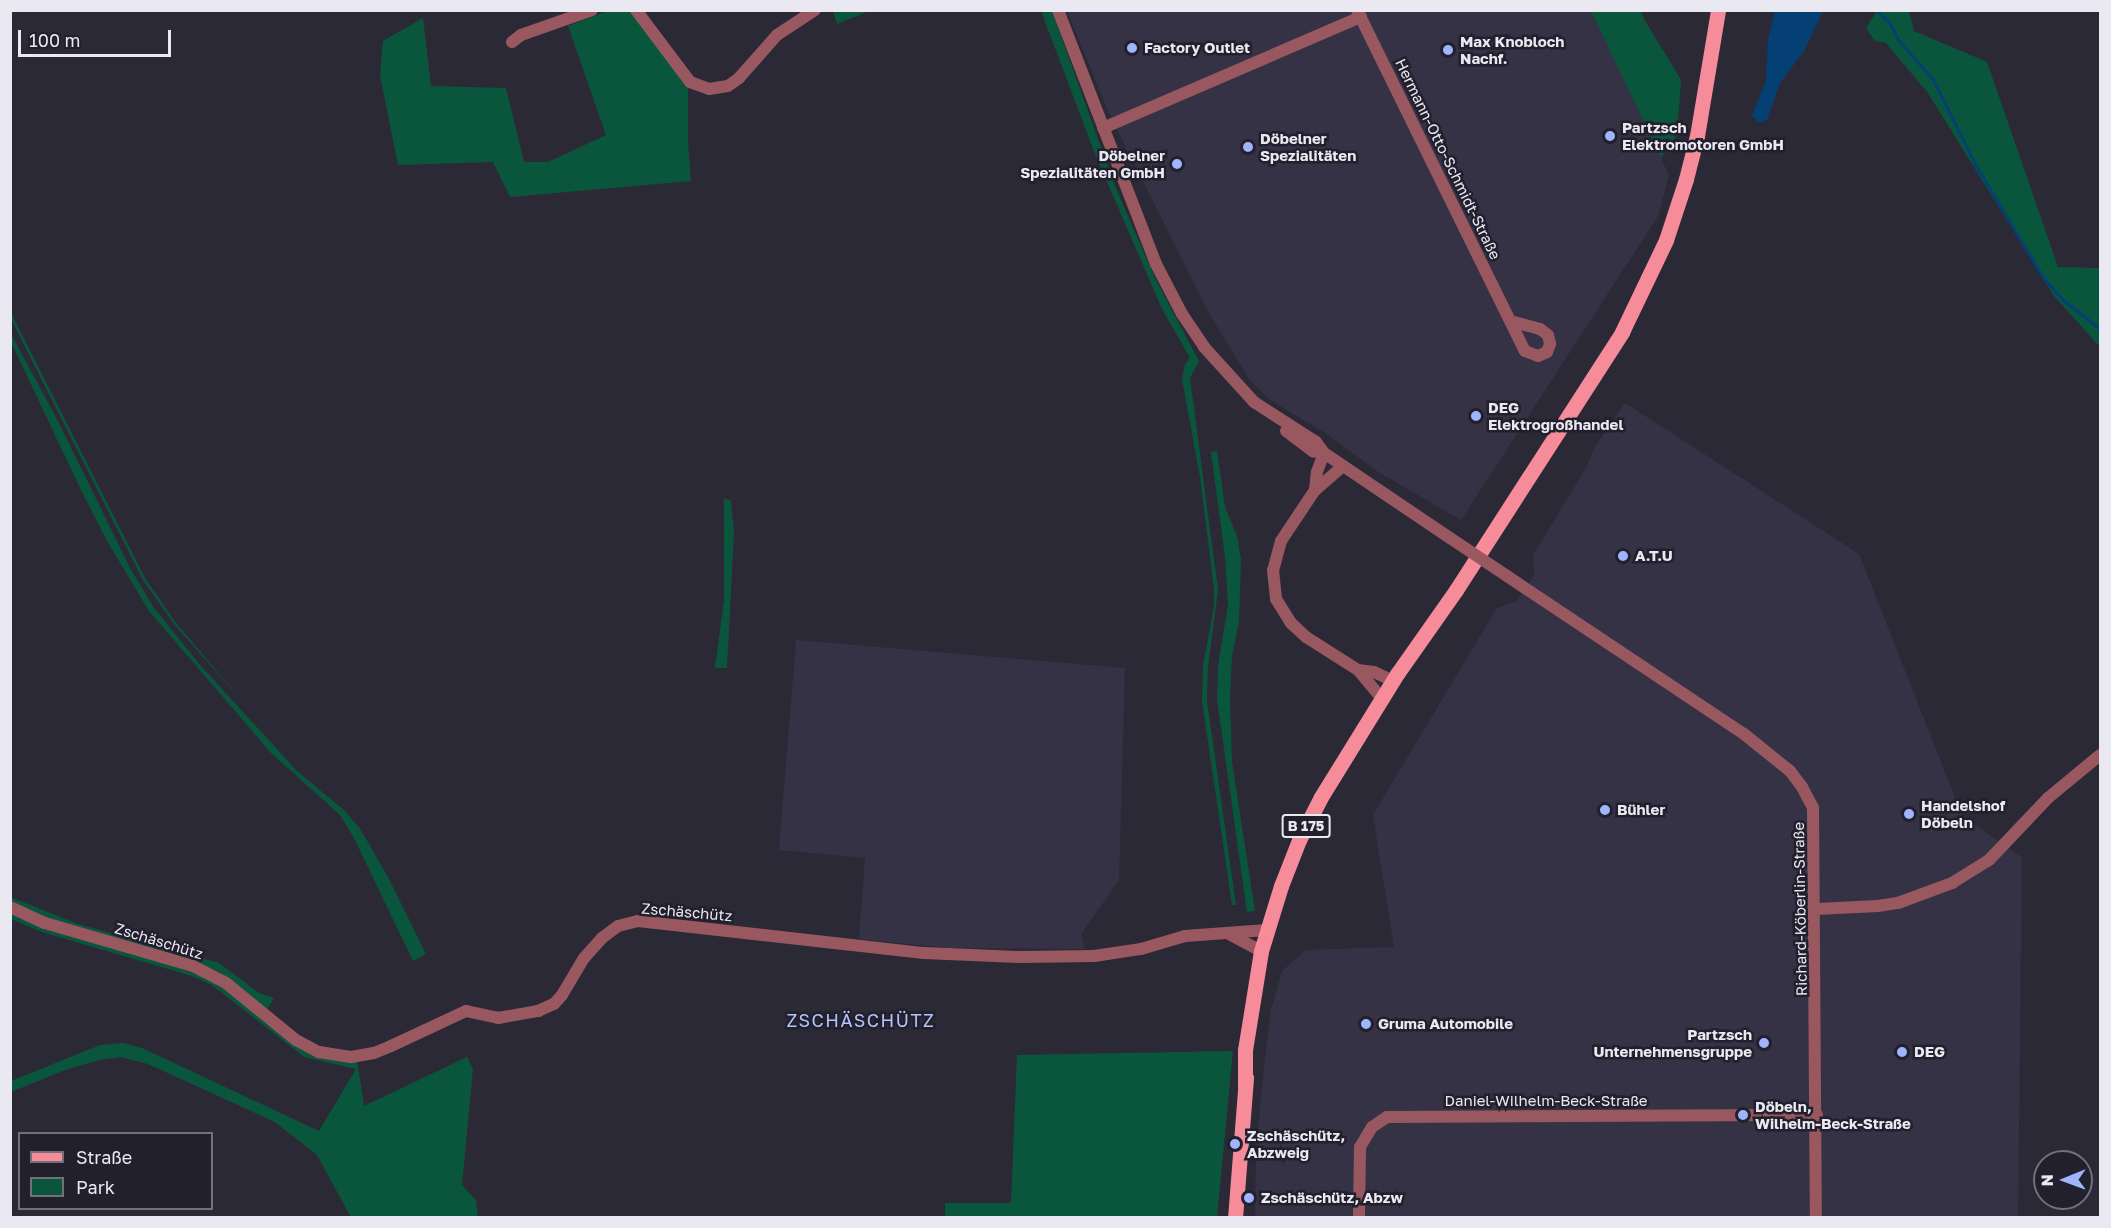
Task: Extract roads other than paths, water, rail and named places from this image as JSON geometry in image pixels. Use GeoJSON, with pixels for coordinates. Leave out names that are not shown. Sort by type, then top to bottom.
{"type":"FeatureCollection","features":[{"type":"Feature","properties":{"kind":"main road","name":"B 175"},"geometry":{"type":"LineString","coordinates":[[1235,1218],[1245,1086],[1244,1055],[1253,995],[1267,930],[1299,840],[1338,769],[1393,681],[1409,668],[1456,590],[1622,332],[1666,240],[1697,136],[1718,10]]}},
{"type":"Feature","properties":{"kind":"street"},"geometry":{"type":"LineString","coordinates":[[512,42],[520,35],[592,10]]}},
{"type":"Feature","properties":{"kind":"street"},"geometry":{"type":"LineString","coordinates":[[636,10],[690,82],[709,89],[728,86],[739,78],[777,35],[815,10]]}},
{"type":"Feature","properties":{"kind":"street","name":"Richard-Köberlin-Straße"},"geometry":{"type":"LineString","coordinates":[[1058,10],[1144,234],[1171,295],[1204,347],[1254,402],[1316,442],[1324,453],[1343,466],[1744,734],[1790,771],[1801,784],[1813,808],[1816,909],[1816,1218]]}},
{"type":"Feature","properties":{"kind":"street"},"geometry":{"type":"LineString","coordinates":[[1103,128],[1359,14]]}},
{"type":"Feature","properties":{"kind":"street","name":"Hermann-Otto-Schmidt-Straße"},"geometry":{"type":"LineString","coordinates":[[1359,14],[1511,321]]}},
{"type":"Feature","properties":{"kind":"street"},"geometry":{"type":"LineString","coordinates":[[1315,490],[1317,472],[1324,453]]}},
{"type":"Feature","properties":{"kind":"street"},"geometry":{"type":"LineString","coordinates":[[1343,466],[1315,490],[1281,541],[1273,578],[1276,599],[1291,623],[1306,637],[1358,670],[1382,699]]}},
{"type":"Feature","properties":{"kind":"street"},"geometry":{"type":"LineString","coordinates":[[1358,670],[1374,672],[1393,681]]}},
{"type":"Feature","properties":{"kind":"street"},"geometry":{"type":"LineString","coordinates":[[1816,909],[1898,903],[1952,883],[1989,860],[2048,798],[2100,755]]}},
{"type":"Feature","properties":{"kind":"street","name":"Zschäschütz"},"geometry":{"type":"LineString","coordinates":[[10,907],[45,923],[193,966],[232,987],[296,1040],[319,1052],[351,1057],[391,1047],[465,1011],[498,1018],[538,1011],[554,1004],[584,958],[602,938],[618,926],[638,921],[961,957],[1094,956],[1141,948],[1185,936],[1229,934],[1237,930],[1267,930]]}},
{"type":"Feature","properties":{"kind":"street"},"geometry":{"type":"LineString","coordinates":[[1229,934],[1261,951]]}},
{"type":"Feature","properties":{"kind":"street","name":"Daniel-Wilhelm-Beck-Straße"},"geometry":{"type":"LineString","coordinates":[[1359,1218],[1360,1147],[1372,1127],[1387,1117],[1817,1115]]}},
{"type":"Feature","properties":{"kind":"water"},"geometry":{"type":"Polygon","coordinates":[[[1775,11],[1823,11],[1804,51],[1780,83],[1767,120],[1759,123],[1752,116],[1766,80],[1768,39],[1775,11]]]}},
{"type":"Feature","properties":{"kind":"waterway"},"geometry":{"type":"LineString","coordinates":[[1876,10],[1889,22],[1899,41],[1932,78],[1975,164],[2044,279],[2062,299],[2100,329]]}},
{"type":"Feature","properties":{"kind":"place","name":"Factory Outlet"},"geometry":{"type":"Point","coordinates":[1132,48]}},
{"type":"Feature","properties":{"kind":"place","name":"Max Knobloch Nachf."},"geometry":{"type":"Point","coordinates":[1448,50]}},
{"type":"Feature","properties":{"kind":"place","name":"Partzsch Elektromotoren GmbH"},"geometry":{"type":"Point","coordinates":[1610,136]}},
{"type":"Feature","properties":{"kind":"place","name":"Döbelner Spezialitäten"},"geometry":{"type":"Point","coordinates":[1248,147]}},
{"type":"Feature","properties":{"kind":"place","name":"Döbelner Spezialitäten GmbH"},"geometry":{"type":"Point","coordinates":[1177,164]}},
{"type":"Feature","properties":{"kind":"place","name":"DEG Elektrogroßhandel"},"geometry":{"type":"Point","coordinates":[1476,416]}},
{"type":"Feature","properties":{"kind":"place","name":"A.T.U"},"geometry":{"type":"Point","coordinates":[1623,556]}},
{"type":"Feature","properties":{"kind":"place","name":"Bühler"},"geometry":{"type":"Point","coordinates":[1605,810]}},
{"type":"Feature","properties":{"kind":"place","name":"Handelshof Döbeln"},"geometry":{"type":"Point","coordinates":[1909,814]}},
{"type":"Feature","properties":{"kind":"place","name":"Gruma Automobile"},"geometry":{"type":"Point","coordinates":[1366,1024]}},
{"type":"Feature","properties":{"kind":"place","name":"Partzsch Unternehmensgruppe"},"geometry":{"type":"Point","coordinates":[1764,1043]}},
{"type":"Feature","properties":{"kind":"place","name":"DEG"},"geometry":{"type":"Point","coordinates":[1902,1052]}},
{"type":"Feature","properties":{"kind":"place","name":"Döbeln, Wilhelm-Beck-Straße"},"geometry":{"type":"Point","coordinates":[1743,1115]}},
{"type":"Feature","properties":{"kind":"place","name":"Zschäschütz, Abzweig"},"geometry":{"type":"Point","coordinates":[1235,1144]}},
{"type":"Feature","properties":{"kind":"place","name":"Zschäschütz, Abzw"},"geometry":{"type":"Point","coordinates":[1249,1198]}},
{"type":"Feature","properties":{"kind":"district","name":"ZSCHÄSCHÜTZ"},"geometry":{"type":"Point","coordinates":[861,1020]}}]}
